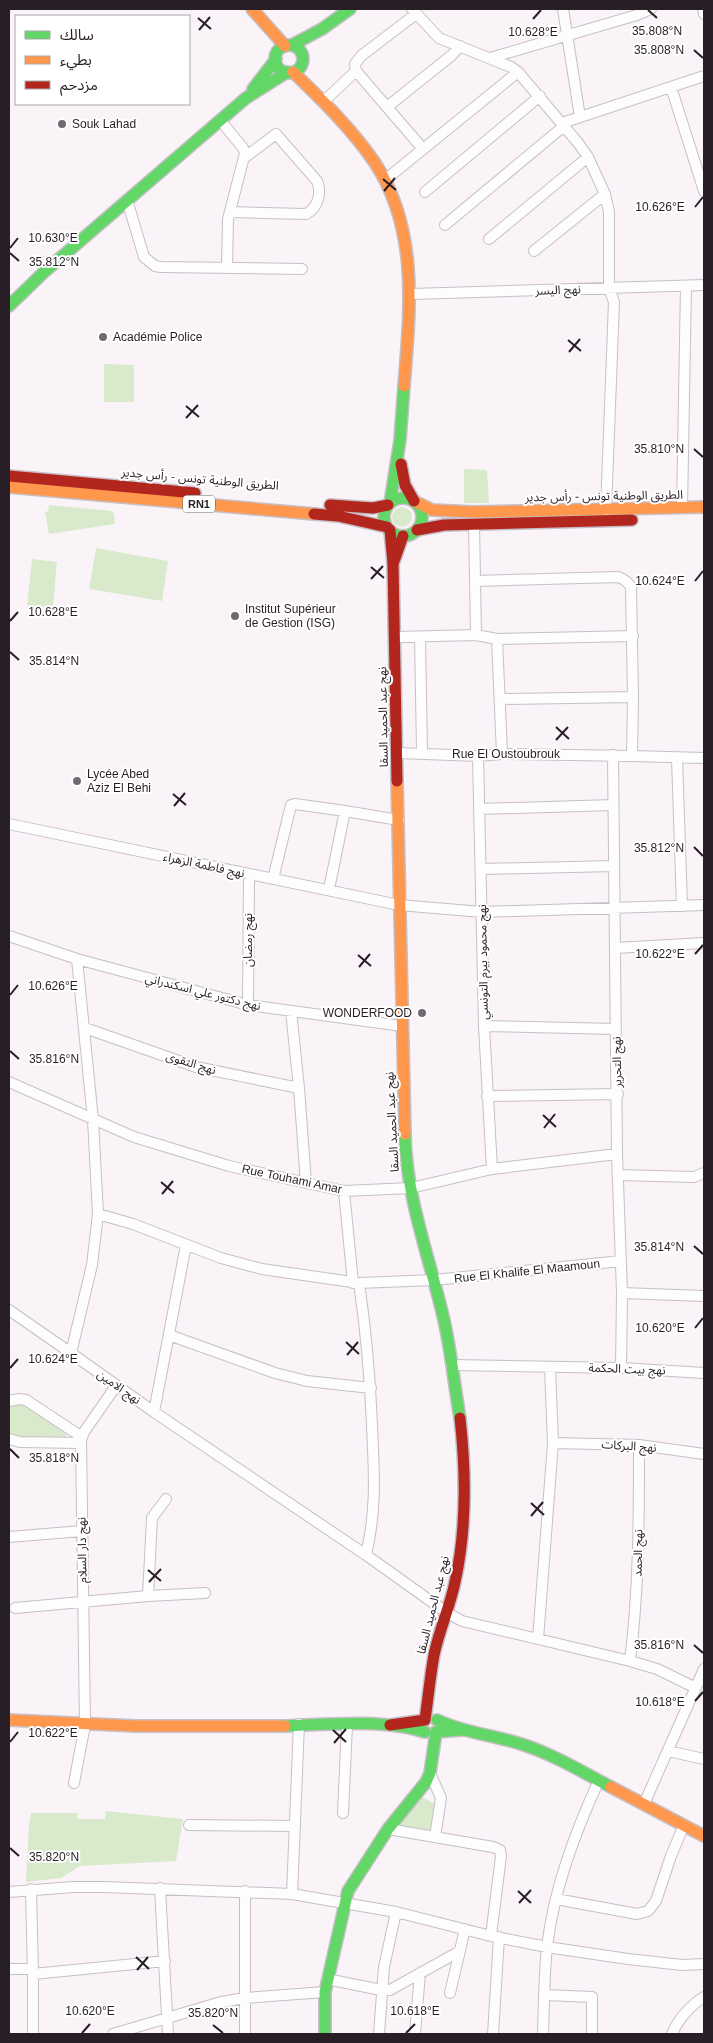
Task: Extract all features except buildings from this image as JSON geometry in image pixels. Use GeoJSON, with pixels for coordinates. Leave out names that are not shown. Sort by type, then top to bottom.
{"type":"FeatureCollection","features":[{"type":"Feature","properties":{"kind":"main road"},"geometry":{"type":"LineString","coordinates":[[252,9],[282,51],[279,68],[290,72],[320,98],[372,158],[385,180],[399,211],[406,239],[411,294],[399,451],[389,504],[384,516],[389,529]]}},
{"type":"Feature","properties":{"kind":"main road"},"geometry":{"type":"LineString","coordinates":[[246,98],[282,51],[304,40],[350,9]]}},
{"type":"Feature","properties":{"kind":"main road"},"geometry":{"type":"LineString","coordinates":[[9,306],[32,282],[246,98],[290,72],[303,61],[336,20]]}},
{"type":"Feature","properties":{"kind":"main road"},"geometry":{"type":"LineString","coordinates":[[282,51],[300,50],[320,98]]}},
{"type":"Feature","properties":{"kind":"main road"},"geometry":{"type":"LineString","coordinates":[[393,564],[403,536],[417,530],[422,519],[422,513],[402,476],[399,451]]}},
{"type":"Feature","properties":{"kind":"main road","name":"الطريق الوطنية تونس - رأس جدير"},"geometry":{"type":"LineString","coordinates":[[9,476],[359,508],[374,508],[389,504]]}},
{"type":"Feature","properties":{"kind":"main road","name":"الطريق الوطنية تونس - رأس جدير"},"geometry":{"type":"LineString","coordinates":[[9,487],[338,516],[389,529]]}},
{"type":"Feature","properties":{"kind":"main road","name":"RN1"},"geometry":{"type":"LineString","coordinates":[[389,504],[401,498],[415,502]]}},
{"type":"Feature","properties":{"kind":"main road","name":"الطريق الوطنية تونس - رأس جدير"},"geometry":{"type":"LineString","coordinates":[[415,502],[432,510],[449,512],[704,507]]}},
{"type":"Feature","properties":{"kind":"main road","name":"الطريق الوطنية تونس - رأس جدير"},"geometry":{"type":"LineString","coordinates":[[417,530],[444,525],[704,518]]}},
{"type":"Feature","properties":{"kind":"main road","name":"RN1"},"geometry":{"type":"LineString","coordinates":[[389,529],[403,536]]}},
{"type":"Feature","properties":{"kind":"main road","name":"نهج عبد الحميد السقا"},"geometry":{"type":"LineString","coordinates":[[325,2034],[325,1992],[344,1902],[353,1882],[388,1829],[419,1791],[430,1773],[432,1754],[429,1698],[434,1655],[455,1582],[464,1511],[460,1419],[443,1317],[420,1236],[410,1188],[405,1146],[399,904],[396,637],[393,564],[389,529]]}},
{"type":"Feature","properties":{"kind":"main road"},"geometry":{"type":"LineString","coordinates":[[9,1720],[84,1725],[214,1727],[299,1724],[390,1725],[431,1726],[462,1730],[521,1744],[545,1753],[704,1836]]}},
{"type":"Feature","properties":{"kind":"street"},"geometry":{"type":"LineString","coordinates":[[563,9],[580,117]]}},
{"type":"Feature","properties":{"kind":"street"},"geometry":{"type":"LineString","coordinates":[[490,58],[651,9]]}},
{"type":"Feature","properties":{"kind":"street"},"geometry":{"type":"LineString","coordinates":[[703,9],[704,14]]}},
{"type":"Feature","properties":{"kind":"street"},"geometry":{"type":"LineString","coordinates":[[423,149],[356,70],[355,64],[361,56],[414,11],[439,38],[511,67],[518,72],[540,96],[588,157],[605,194],[609,212],[610,288],[614,302],[606,510]]}},
{"type":"Feature","properties":{"kind":"street"},"geometry":{"type":"LineString","coordinates":[[387,107],[452,56],[460,46]]}},
{"type":"Feature","properties":{"kind":"street"},"geometry":{"type":"LineString","coordinates":[[320,98],[356,70]]}},
{"type":"Feature","properties":{"kind":"street"},"geometry":{"type":"LineString","coordinates":[[385,180],[518,72]]}},
{"type":"Feature","properties":{"kind":"street"},"geometry":{"type":"LineString","coordinates":[[445,225],[563,125],[580,117],[704,76]]}},
{"type":"Feature","properties":{"kind":"street"},"geometry":{"type":"LineString","coordinates":[[671,87],[704,191]]}},
{"type":"Feature","properties":{"kind":"street"},"geometry":{"type":"LineString","coordinates":[[426,192],[540,96]]}},
{"type":"Feature","properties":{"kind":"street"},"geometry":{"type":"LineString","coordinates":[[220,120],[243,148],[244,158],[228,220],[227,268]]}},
{"type":"Feature","properties":{"kind":"street"},"geometry":{"type":"LineString","coordinates":[[230,212],[306,214],[313,210],[316,205],[319,187],[317,181],[276,134],[244,158]]}},
{"type":"Feature","properties":{"kind":"street"},"geometry":{"type":"LineString","coordinates":[[489,239],[588,157]]}},
{"type":"Feature","properties":{"kind":"street"},"geometry":{"type":"LineString","coordinates":[[534,251],[605,194]]}},
{"type":"Feature","properties":{"kind":"street"},"geometry":{"type":"LineString","coordinates":[[127,200],[144,257],[149,262],[162,268],[302,269]]}},
{"type":"Feature","properties":{"kind":"street","name":"نهج اليسر"},"geometry":{"type":"LineString","coordinates":[[411,294],[704,285]]}},
{"type":"Feature","properties":{"kind":"street"},"geometry":{"type":"LineString","coordinates":[[682,508],[686,286]]}},
{"type":"Feature","properties":{"kind":"street"},"geometry":{"type":"LineString","coordinates":[[474,524],[476,635]]}},
{"type":"Feature","properties":{"kind":"street"},"geometry":{"type":"LineString","coordinates":[[475,581],[624,578],[631,587],[633,636],[632,756]]}},
{"type":"Feature","properties":{"kind":"street"},"geometry":{"type":"LineString","coordinates":[[396,637],[476,635],[497,639],[633,636]]}},
{"type":"Feature","properties":{"kind":"street"},"geometry":{"type":"LineString","coordinates":[[420,637],[422,752]]}},
{"type":"Feature","properties":{"kind":"street"},"geometry":{"type":"LineString","coordinates":[[497,639],[502,754]]}},
{"type":"Feature","properties":{"kind":"street"},"geometry":{"type":"LineString","coordinates":[[500,699],[633,697]]}},
{"type":"Feature","properties":{"kind":"street","name":"Rue El Oustoubrouk"},"geometry":{"type":"LineString","coordinates":[[398,753],[422,752],[478,756],[502,754],[704,758]]}},
{"type":"Feature","properties":{"kind":"street","name":"نهج التحرير"},"geometry":{"type":"LineString","coordinates":[[613,755],[618,1094],[617,1154],[622,1292],[621,1368]]}},
{"type":"Feature","properties":{"kind":"street","name":"نهج محمود بيرم التونسي"},"geometry":{"type":"LineString","coordinates":[[478,756],[484,1026],[492,1169]]}},
{"type":"Feature","properties":{"kind":"street"},"geometry":{"type":"LineString","coordinates":[[677,758],[682,906]]}},
{"type":"Feature","properties":{"kind":"street"},"geometry":{"type":"LineString","coordinates":[[273,879],[291,805],[295,804],[399,820]]}},
{"type":"Feature","properties":{"kind":"street"},"geometry":{"type":"LineString","coordinates":[[479,809],[613,805]]}},
{"type":"Feature","properties":{"kind":"street"},"geometry":{"type":"LineString","coordinates":[[329,889],[345,811]]}},
{"type":"Feature","properties":{"kind":"street","name":"نهج فاطمة الزهراء"},"geometry":{"type":"LineString","coordinates":[[9,824],[249,875],[399,904],[482,912],[704,905]]}},
{"type":"Feature","properties":{"kind":"street"},"geometry":{"type":"LineString","coordinates":[[481,869],[614,866]]}},
{"type":"Feature","properties":{"kind":"street","name":"نهج رمضان"},"geometry":{"type":"LineString","coordinates":[[248,1005],[249,875]]}},
{"type":"Feature","properties":{"kind":"street","name":"نهج دكتور علي اسكندراني"},"geometry":{"type":"LineString","coordinates":[[9,936],[78,959],[248,1005],[402,1026]]}},
{"type":"Feature","properties":{"kind":"street"},"geometry":{"type":"LineString","coordinates":[[615,948],[704,943]]}},
{"type":"Feature","properties":{"kind":"street"},"geometry":{"type":"LineString","coordinates":[[71,1353],[92,1266],[98,1214],[93,1120],[78,959]]}},
{"type":"Feature","properties":{"kind":"street"},"geometry":{"type":"LineString","coordinates":[[291,1011],[306,1182]]}},
{"type":"Feature","properties":{"kind":"street"},"geometry":{"type":"LineString","coordinates":[[484,1026],[616,1029]]}},
{"type":"Feature","properties":{"kind":"street","name":"نهج التقوى"},"geometry":{"type":"LineString","coordinates":[[85,1028],[196,1067],[299,1088]]}},
{"type":"Feature","properties":{"kind":"street","name":"Rue Touhami Amar"},"geometry":{"type":"LineString","coordinates":[[9,1082],[93,1120],[134,1136],[229,1166],[344,1191],[410,1188],[492,1169],[617,1154]]}},
{"type":"Feature","properties":{"kind":"street"},"geometry":{"type":"LineString","coordinates":[[487,1096],[618,1094]]}},
{"type":"Feature","properties":{"kind":"street"},"geometry":{"type":"LineString","coordinates":[[618,1175],[699,1175],[704,1185]]}},
{"type":"Feature","properties":{"kind":"street"},"geometry":{"type":"LineString","coordinates":[[344,1191],[370,1388],[375,1495],[372,1527],[366,1555]]}},
{"type":"Feature","properties":{"kind":"street","name":"Rue El Khalife El Maamoun"},"geometry":{"type":"LineString","coordinates":[[98,1214],[133,1224],[221,1258],[262,1268],[356,1283],[434,1280],[621,1261]]}},
{"type":"Feature","properties":{"kind":"street"},"geometry":{"type":"LineString","coordinates":[[154,1412],[186,1245]]}},
{"type":"Feature","properties":{"kind":"street"},"geometry":{"type":"LineString","coordinates":[[622,1292],[704,1296]]}},
{"type":"Feature","properties":{"kind":"street","name":"نهج الامين"},"geometry":{"type":"LineString","coordinates":[[9,1310],[116,1386],[366,1555],[446,1612],[462,1621],[630,1661],[657,1669],[696,1688]]}},
{"type":"Feature","properties":{"kind":"street"},"geometry":{"type":"LineString","coordinates":[[169,1335],[275,1373],[308,1381],[370,1388]]}},
{"type":"Feature","properties":{"kind":"street","name":"نهج بيت الحكمة"},"geometry":{"type":"LineString","coordinates":[[451,1365],[621,1368],[704,1373]]}},
{"type":"Feature","properties":{"kind":"street"},"geometry":{"type":"LineString","coordinates":[[538,1639],[553,1443],[550,1368]]}},
{"type":"Feature","properties":{"kind":"street"},"geometry":{"type":"LineString","coordinates":[[81,1440],[116,1386]]}},
{"type":"Feature","properties":{"kind":"street"},"geometry":{"type":"LineString","coordinates":[[9,1402],[19,1399],[26,1400],[81,1440]]}},
{"type":"Feature","properties":{"kind":"street"},"geometry":{"type":"LineString","coordinates":[[9,1439],[20,1442],[81,1440]]}},
{"type":"Feature","properties":{"kind":"street","name":"نهج دار السلام"},"geometry":{"type":"LineString","coordinates":[[74,1783],[84,1725],[81,1440]]}},
{"type":"Feature","properties":{"kind":"street","name":"نهج البركات"},"geometry":{"type":"LineString","coordinates":[[553,1443],[639,1445],[704,1454]]}},
{"type":"Feature","properties":{"kind":"street","name":"نهج الحمد"},"geometry":{"type":"LineString","coordinates":[[630,1661],[637,1584],[639,1445]]}},
{"type":"Feature","properties":{"kind":"street"},"geometry":{"type":"LineString","coordinates":[[148,1596],[152,1518],[166,1499]]}},
{"type":"Feature","properties":{"kind":"street"},"geometry":{"type":"LineString","coordinates":[[9,1537],[82,1531]]}},
{"type":"Feature","properties":{"kind":"street"},"geometry":{"type":"LineString","coordinates":[[15,1608],[205,1593]]}},
{"type":"Feature","properties":{"kind":"street"},"geometry":{"type":"LineString","coordinates":[[644,1804],[704,1670]]}},
{"type":"Feature","properties":{"kind":"street"},"geometry":{"type":"LineString","coordinates":[[292,1894],[299,1724]]}},
{"type":"Feature","properties":{"kind":"street"},"geometry":{"type":"LineString","coordinates":[[343,1813],[347,1725]]}},
{"type":"Feature","properties":{"kind":"street"},"geometry":{"type":"LineString","coordinates":[[668,1751],[704,1759]]}},
{"type":"Feature","properties":{"kind":"street"},"geometry":{"type":"LineString","coordinates":[[430,1773],[441,1798],[435,1837]]}},
{"type":"Feature","properties":{"kind":"street"},"geometry":{"type":"LineString","coordinates":[[543,2034],[547,1947],[556,1899],[576,1832],[599,1780]]}},
{"type":"Feature","properties":{"kind":"street"},"geometry":{"type":"LineString","coordinates":[[189,1825],[295,1826]]}},
{"type":"Feature","properties":{"kind":"street"},"geometry":{"type":"LineString","coordinates":[[556,1899],[637,1914],[648,1911],[656,1901],[684,1825]]}},
{"type":"Feature","properties":{"kind":"street"},"geometry":{"type":"LineString","coordinates":[[388,1829],[493,1847],[500,1850],[495,1937],[493,2034]]}},
{"type":"Feature","properties":{"kind":"street"},"geometry":{"type":"LineString","coordinates":[[9,1892],[81,1887],[160,1888],[292,1894],[396,1912],[495,1937],[547,1947],[682,1965],[704,1964]]}},
{"type":"Feature","properties":{"kind":"street"},"geometry":{"type":"LineString","coordinates":[[160,1888],[168,2034]]}},
{"type":"Feature","properties":{"kind":"street"},"geometry":{"type":"LineString","coordinates":[[31,1890],[32,2034]]}},
{"type":"Feature","properties":{"kind":"street"},"geometry":{"type":"LineString","coordinates":[[245,1891],[245,2034]]}},
{"type":"Feature","properties":{"kind":"street"},"geometry":{"type":"LineString","coordinates":[[379,2034],[384,1967],[396,1912]]}},
{"type":"Feature","properties":{"kind":"street"},"geometry":{"type":"LineString","coordinates":[[450,1993],[465,1929]]}},
{"type":"Feature","properties":{"kind":"street"},"geometry":{"type":"LineString","coordinates":[[327,1979],[381,1990],[390,1990],[460,1952]]}},
{"type":"Feature","properties":{"kind":"street"},"geometry":{"type":"LineString","coordinates":[[9,1969],[33,1972],[165,1961]]}},
{"type":"Feature","properties":{"kind":"street"},"geometry":{"type":"LineString","coordinates":[[415,2034],[420,1973]]}},
{"type":"Feature","properties":{"kind":"street"},"geometry":{"type":"LineString","coordinates":[[113,2034],[207,2006],[245,1998],[325,1992]]}},
{"type":"Feature","properties":{"kind":"street"},"geometry":{"type":"LineString","coordinates":[[545,1995],[592,1997],[592,2034]]}},
{"type":"Feature","properties":{"kind":"street"},"geometry":{"type":"LineString","coordinates":[[672,2034],[693,2004],[704,1996]]}},
{"type":"Feature","properties":{"kind":"green space"},"geometry":{"type":"Polygon","coordinates":[[[104,364],[134,365],[134,402],[104,402],[104,364]]]}},
{"type":"Feature","properties":{"kind":"green space"},"geometry":{"type":"Polygon","coordinates":[[[464,469],[487,470],[489,503],[464,503],[464,469]]]}},
{"type":"Feature","properties":{"kind":"green space"},"geometry":{"type":"Polygon","coordinates":[[[49,505],[111,511],[114,513],[115,524],[49,534],[45,512],[48,511],[49,505]]]}},
{"type":"Feature","properties":{"kind":"green space"},"geometry":{"type":"Polygon","coordinates":[[[402,507],[409,510],[412,517],[409,524],[402,527],[395,524],[392,517],[395,510],[402,507]]]}},
{"type":"Feature","properties":{"kind":"green space"},"geometry":{"type":"Polygon","coordinates":[[[96,548],[168,561],[162,601],[89,589],[96,548]]]}},
{"type":"Feature","properties":{"kind":"green space"},"geometry":{"type":"Polygon","coordinates":[[[32,559],[57,562],[53,607],[27,605],[32,559]]]}},
{"type":"Feature","properties":{"kind":"green space"},"geometry":{"type":"Polygon","coordinates":[[[18,1403],[29,1407],[66,1433],[67,1436],[18,1438],[9,1434],[9,1407],[18,1403]]]}},
{"type":"Feature","properties":{"kind":"green space"},"geometry":{"type":"Polygon","coordinates":[[[422,1797],[435,1804],[431,1831],[401,1826],[402,1823],[422,1797]]]}},
{"type":"Feature","properties":{"kind":"green space"},"geometry":{"type":"Polygon","coordinates":[[[106,1811],[183,1819],[176,1861],[80,1866],[61,1878],[26,1882],[31,1813],[77,1813],[78,1819],[105,1819],[106,1811]]]}},
{"type":"Feature","properties":{"kind":"traffic: fast"},"geometry":{"type":"LineString","coordinates":[[292,45],[322,29],[350,9]]}},
{"type":"Feature","properties":{"kind":"traffic: fast"},"geometry":{"type":"LineString","coordinates":[[289,45],[299,49],[303,59],[299,69],[289,73],[279,69],[275,59],[279,49],[289,45]]}},
{"type":"Feature","properties":{"kind":"traffic: fast"},"geometry":{"type":"LineString","coordinates":[[253,89],[276,59]]}},
{"type":"Feature","properties":{"kind":"traffic: fast"},"geometry":{"type":"LineString","coordinates":[[9,306],[43,273],[246,98],[287,72]]}},
{"type":"Feature","properties":{"kind":"traffic: fast"},"geometry":{"type":"LineString","coordinates":[[390,503],[400,440],[404,386]]}},
{"type":"Feature","properties":{"kind":"traffic: fast"},"geometry":{"type":"LineString","coordinates":[[403,498],[410,499],[416,504],[421,510],[422,517],[421,524],[416,530],[410,535],[403,536],[396,535],[390,530],[385,524],[384,517],[385,510],[390,504],[396,499],[403,498]]}},
{"type":"Feature","properties":{"kind":"traffic: fast"},"geometry":{"type":"LineString","coordinates":[[405,1134],[409,1181],[446,1328],[460,1418]]}},
{"type":"Feature","properties":{"kind":"traffic: fast"},"geometry":{"type":"LineString","coordinates":[[437,1720],[468,1731],[533,1748],[611,1787]]}},
{"type":"Feature","properties":{"kind":"traffic: fast"},"geometry":{"type":"LineString","coordinates":[[285,1726],[375,1724],[393,1725],[425,1732]]}},
{"type":"Feature","properties":{"kind":"traffic: fast"},"geometry":{"type":"LineString","coordinates":[[325,2034],[325,1992],[348,1891],[388,1829],[426,1782],[430,1773],[436,1732],[462,1730]]}},
{"type":"Feature","properties":{"kind":"traffic: slow"},"geometry":{"type":"LineString","coordinates":[[252,9],[285,46]]}},
{"type":"Feature","properties":{"kind":"traffic: slow"},"geometry":{"type":"LineString","coordinates":[[293,72],[336,115],[366,150],[389,189],[399,215],[405,243],[409,300],[404,386]]}},
{"type":"Feature","properties":{"kind":"traffic: slow"},"geometry":{"type":"LineString","coordinates":[[9,487],[314,514]]}},
{"type":"Feature","properties":{"kind":"traffic: slow"},"geometry":{"type":"LineString","coordinates":[[416,502],[432,510],[474,512],[704,507]]}},
{"type":"Feature","properties":{"kind":"traffic: slow"},"geometry":{"type":"LineString","coordinates":[[397,781],[405,1134]]}},
{"type":"Feature","properties":{"kind":"traffic: slow"},"geometry":{"type":"LineString","coordinates":[[9,1720],[136,1726],[285,1726]]}},
{"type":"Feature","properties":{"kind":"traffic: slow"},"geometry":{"type":"LineString","coordinates":[[611,1787],[704,1836]]}},
{"type":"Feature","properties":{"kind":"traffic: jam"},"geometry":{"type":"LineString","coordinates":[[401,464],[405,485],[414,501]]}},
{"type":"Feature","properties":{"kind":"traffic: jam"},"geometry":{"type":"LineString","coordinates":[[9,476],[195,493]]}},
{"type":"Feature","properties":{"kind":"traffic: jam"},"geometry":{"type":"LineString","coordinates":[[330,505],[373,508],[388,505]]}},
{"type":"Feature","properties":{"kind":"traffic: jam"},"geometry":{"type":"LineString","coordinates":[[314,514],[338,516],[387,527]]}},
{"type":"Feature","properties":{"kind":"traffic: jam"},"geometry":{"type":"LineString","coordinates":[[417,530],[444,525],[632,520]]}},
{"type":"Feature","properties":{"kind":"traffic: jam"},"geometry":{"type":"LineString","coordinates":[[390,530],[393,564],[403,536]]}},
{"type":"Feature","properties":{"kind":"traffic: jam"},"geometry":{"type":"LineString","coordinates":[[393,564],[397,781]]}},
{"type":"Feature","properties":{"kind":"traffic: jam"},"geometry":{"type":"LineString","coordinates":[[390,1725],[425,1720],[434,1655],[453,1591],[462,1541],[464,1479],[460,1418]]}},
{"type":"Feature","properties":{"kind":"place","name":"Souk Lahad"},"geometry":{"type":"Point","coordinates":[62,124]}},
{"type":"Feature","properties":{"kind":"place","name":"Académie Police"},"geometry":{"type":"Point","coordinates":[103,337]}},
{"type":"Feature","properties":{"kind":"place","name":"Institut Supérieur de Gestion (ISG)"},"geometry":{"type":"Point","coordinates":[235,616]}},
{"type":"Feature","properties":{"kind":"place","name":"Lycée Abed Aziz El Behi"},"geometry":{"type":"Point","coordinates":[77,781]}},
{"type":"Feature","properties":{"kind":"place","name":"WONDERFOOD"},"geometry":{"type":"Point","coordinates":[422,1013]}}]}
